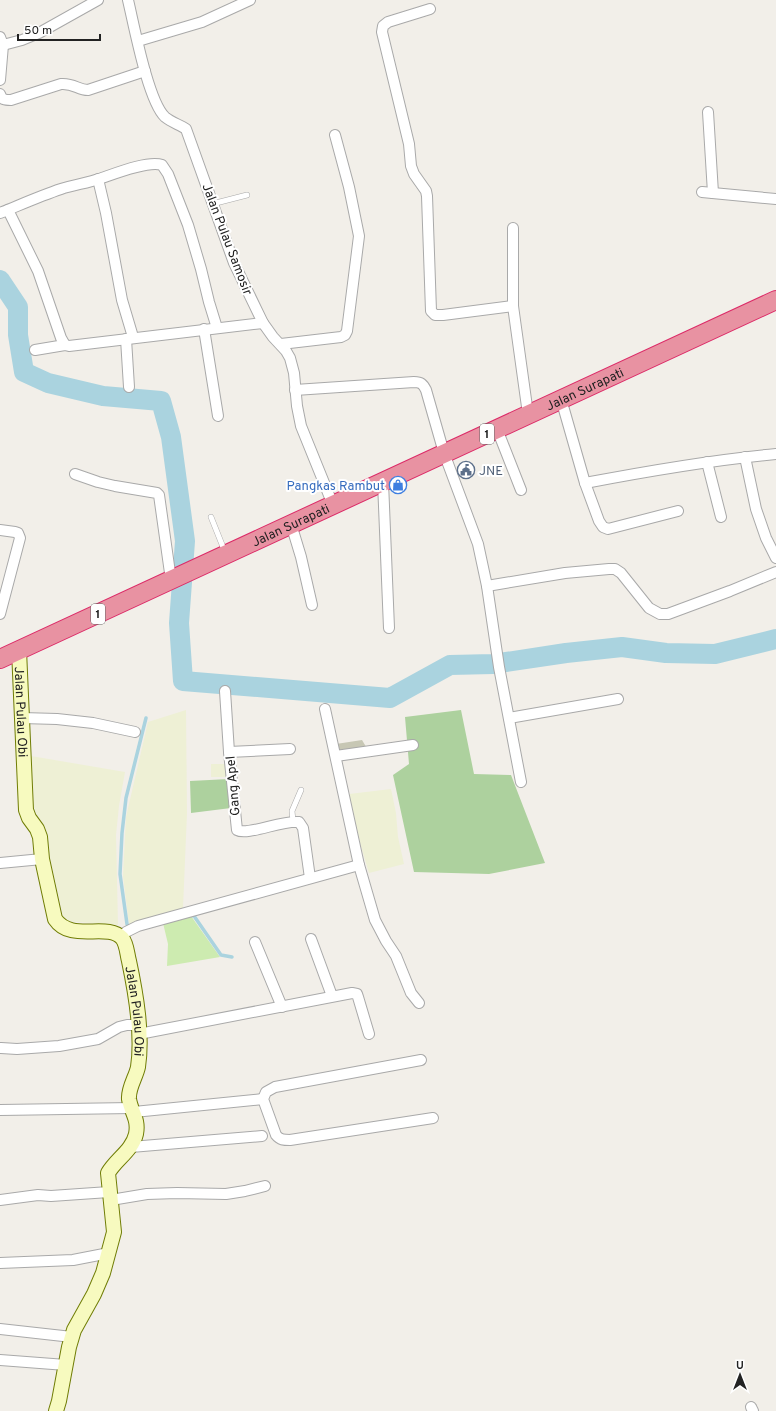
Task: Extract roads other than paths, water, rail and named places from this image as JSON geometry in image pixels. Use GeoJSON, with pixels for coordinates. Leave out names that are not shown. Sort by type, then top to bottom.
{"type":"FeatureCollection","features":[{"type":"Feature","properties":{"kind":"highway","name":"Jalan Surapati"},"geometry":{"type":"LineString","coordinates":[[0,659],[776,300]]}},
{"type":"Feature","properties":{"kind":"street"},"geometry":{"type":"LineString","coordinates":[[0,80],[2,41],[39,33],[98,0]]}},
{"type":"Feature","properties":{"kind":"street","name":"Jalan Pulau Samosir"},"geometry":{"type":"LineString","coordinates":[[128,0],[147,80],[156,103],[164,116],[186,129],[189,133],[212,204],[234,263],[263,323],[272,337],[281,344],[290,358],[294,373],[297,406],[301,426],[333,505]]}},
{"type":"Feature","properties":{"kind":"street"},"geometry":{"type":"LineString","coordinates":[[138,41],[202,22],[250,0]]}},
{"type":"Feature","properties":{"kind":"street"},"geometry":{"type":"LineString","coordinates":[[430,8],[388,22],[383,26],[382,32],[409,144],[411,166],[414,174],[426,190],[431,311],[435,315],[443,315],[513,306]]}},
{"type":"Feature","properties":{"kind":"street"},"geometry":{"type":"LineString","coordinates":[[0,94],[5,100],[11,100],[68,83],[84,90],[88,90],[145,71]]}},
{"type":"Feature","properties":{"kind":"street"},"geometry":{"type":"LineString","coordinates":[[708,112],[713,193]]}},
{"type":"Feature","properties":{"kind":"street"},"geometry":{"type":"LineString","coordinates":[[281,344],[341,338],[347,331],[359,236],[351,194],[335,135]]}},
{"type":"Feature","properties":{"kind":"street"},"geometry":{"type":"LineString","coordinates":[[65,345],[61,338],[38,271],[4,211],[55,191],[146,165],[159,164],[164,167],[168,174],[192,239],[217,328]]}},
{"type":"Feature","properties":{"kind":"street"},"geometry":{"type":"LineString","coordinates":[[98,179],[130,338],[129,387]]}},
{"type":"Feature","properties":{"kind":"street"},"geometry":{"type":"LineString","coordinates":[[702,192],[776,199]]}},
{"type":"Feature","properties":{"kind":"street"},"geometry":{"type":"LineString","coordinates":[[513,228],[513,306],[528,414]]}},
{"type":"Feature","properties":{"kind":"street"},"geometry":{"type":"LineString","coordinates":[[35,350],[65,345],[69,346],[263,323]]}},
{"type":"Feature","properties":{"kind":"street"},"geometry":{"type":"LineString","coordinates":[[204,330],[218,416]]}},
{"type":"Feature","properties":{"kind":"street"},"geometry":{"type":"LineString","coordinates":[[295,390],[307,388],[420,382],[424,385],[444,454],[478,544],[487,586],[499,667],[510,718],[521,782]]}},
{"type":"Feature","properties":{"kind":"street"},"geometry":{"type":"LineString","coordinates":[[560,399],[598,521],[605,528],[608,529],[678,511]]}},
{"type":"Feature","properties":{"kind":"street"},"geometry":{"type":"LineString","coordinates":[[497,429],[522,490]]}},
{"type":"Feature","properties":{"kind":"street"},"geometry":{"type":"LineString","coordinates":[[585,483],[661,468],[776,454]]}},
{"type":"Feature","properties":{"kind":"street"},"geometry":{"type":"LineString","coordinates":[[745,457],[756,509],[766,538],[776,558]]}},
{"type":"Feature","properties":{"kind":"street"},"geometry":{"type":"LineString","coordinates":[[707,462],[721,517]]}},
{"type":"Feature","properties":{"kind":"street"},"geometry":{"type":"LineString","coordinates":[[75,474],[98,482],[157,493],[159,495],[174,579]]}},
{"type":"Feature","properties":{"kind":"street"},"geometry":{"type":"LineString","coordinates":[[383,482],[389,628]]}},
{"type":"Feature","properties":{"kind":"street"},"geometry":{"type":"LineString","coordinates":[[291,524],[301,557],[312,605]]}},
{"type":"Feature","properties":{"kind":"street"},"geometry":{"type":"LineString","coordinates":[[0,530],[15,532],[20,538],[0,614]]}},
{"type":"Feature","properties":{"kind":"street"},"geometry":{"type":"LineString","coordinates":[[487,586],[565,573],[609,568],[615,569],[621,573],[649,608],[660,614],[668,614],[776,572]]}},
{"type":"Feature","properties":{"kind":"street","name":"Jalan Pulau Obi"},"geometry":{"type":"LineString","coordinates":[[19,650],[26,810],[29,818],[37,828],[40,837],[42,859],[55,919],[59,925],[67,929],[114,934],[127,933],[125,945],[131,971],[139,1029],[138,1066],[129,1098],[137,1124],[136,1134],[131,1148],[108,1173],[114,1232],[109,1253],[94,1294],[78,1322],[72,1337],[56,1411]]}},
{"type":"Feature","properties":{"kind":"street","name":"Gang Apel"},"geometry":{"type":"LineString","coordinates":[[226,691],[229,752],[236,830],[244,832],[292,821]]}},
{"type":"Feature","properties":{"kind":"street"},"geometry":{"type":"LineString","coordinates":[[510,718],[618,699]]}},
{"type":"Feature","properties":{"kind":"street"},"geometry":{"type":"LineString","coordinates":[[325,709],[359,865],[375,920],[396,956],[411,993],[419,1003]]}},
{"type":"Feature","properties":{"kind":"street"},"geometry":{"type":"LineString","coordinates":[[22,718],[57,719],[93,723],[135,732]]}},
{"type":"Feature","properties":{"kind":"street"},"geometry":{"type":"LineString","coordinates":[[336,756],[413,745]]}},
{"type":"Feature","properties":{"kind":"street"},"geometry":{"type":"LineString","coordinates":[[229,752],[290,749]]}},
{"type":"Feature","properties":{"kind":"street"},"geometry":{"type":"LineString","coordinates":[[292,821],[298,822],[302,828],[310,878]]}},
{"type":"Feature","properties":{"kind":"street"},"geometry":{"type":"LineString","coordinates":[[0,863],[42,859]]}},
{"type":"Feature","properties":{"kind":"street"},"geometry":{"type":"LineString","coordinates":[[127,933],[185,914],[359,865]]}},
{"type":"Feature","properties":{"kind":"street"},"geometry":{"type":"LineString","coordinates":[[311,939],[332,996]]}},
{"type":"Feature","properties":{"kind":"street"},"geometry":{"type":"LineString","coordinates":[[255,942],[282,1007]]}},
{"type":"Feature","properties":{"kind":"street"},"geometry":{"type":"LineString","coordinates":[[1,1048],[17,1049],[59,1046],[98,1039],[119,1027],[127,1025],[139,1029],[282,1007],[352,993],[357,994],[369,1034]]}},
{"type":"Feature","properties":{"kind":"street"},"geometry":{"type":"LineString","coordinates":[[421,1060],[275,1087],[263,1095],[263,1100],[276,1135],[279,1139],[284,1140],[433,1118]]}},
{"type":"Feature","properties":{"kind":"street"},"geometry":{"type":"LineString","coordinates":[[0,1110],[133,1110],[263,1100]]}},
{"type":"Feature","properties":{"kind":"street"},"geometry":{"type":"LineString","coordinates":[[131,1148],[262,1136]]}},
{"type":"Feature","properties":{"kind":"street"},"geometry":{"type":"LineString","coordinates":[[0,1200],[38,1195],[110,1196],[169,1193],[231,1194],[265,1186]]}},
{"type":"Feature","properties":{"kind":"street"},"geometry":{"type":"LineString","coordinates":[[0,1263],[73,1260],[109,1253]]}},
{"type":"Feature","properties":{"kind":"street"},"geometry":{"type":"LineString","coordinates":[[0,1329],[72,1337]]}},
{"type":"Feature","properties":{"kind":"street"},"geometry":{"type":"LineString","coordinates":[[0,1360],[66,1365]]}},
{"type":"Feature","properties":{"kind":"lane"},"geometry":{"type":"LineString","coordinates":[[212,204],[247,195]]}},
{"type":"Feature","properties":{"kind":"lane"},"geometry":{"type":"LineString","coordinates":[[211,518],[226,554]]}},
{"type":"Feature","properties":{"kind":"lane"},"geometry":{"type":"LineString","coordinates":[[292,821],[292,811],[301,790]]}},
{"type":"Feature","properties":{"kind":"waterway"},"geometry":{"type":"LineString","coordinates":[[0,280],[18,307],[18,335],[24,372],[48,383],[103,396],[161,401],[171,437],[185,541],[179,623],[183,681],[390,698],[450,665],[493,664],[566,653],[622,647],[666,653],[715,654],[776,639]]}},
{"type":"Feature","properties":{"kind":"waterway"},"geometry":{"type":"LineString","coordinates":[[129,929],[120,874],[122,833],[126,798],[146,718]]}},
{"type":"Feature","properties":{"kind":"waterway"},"geometry":{"type":"LineString","coordinates":[[190,915],[194,916],[221,955],[232,957]]}},
{"type":"Feature","properties":{"kind":"place","name":"JNE"},"geometry":{"type":"Point","coordinates":[466,470]}},
{"type":"Feature","properties":{"kind":"place","name":"Pangkas Rambut"},"geometry":{"type":"Point","coordinates":[398,485]}}]}
